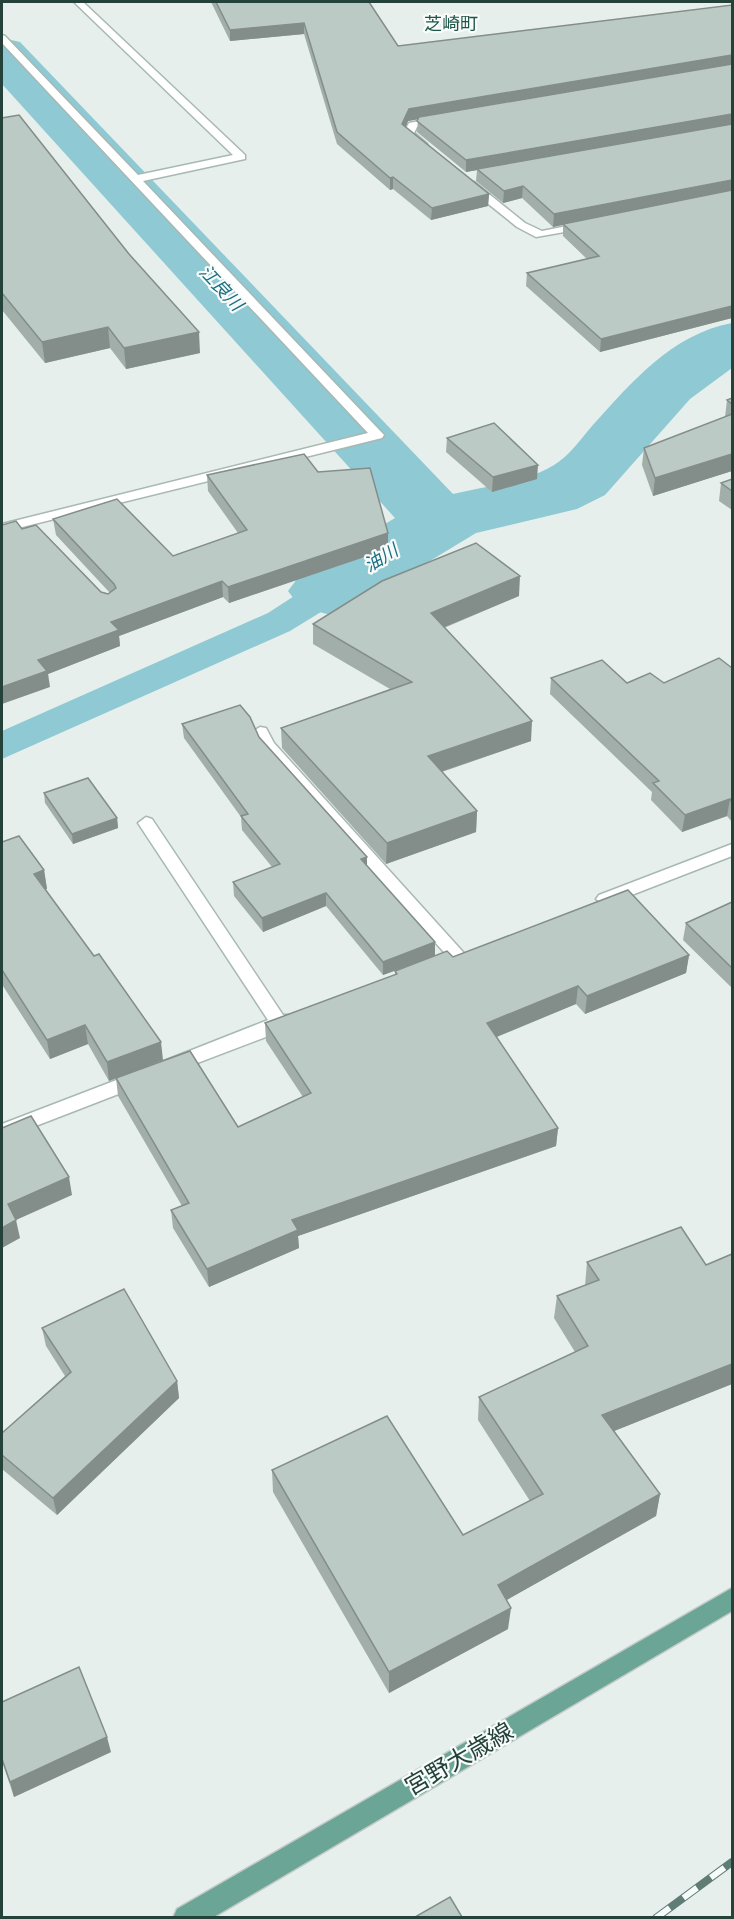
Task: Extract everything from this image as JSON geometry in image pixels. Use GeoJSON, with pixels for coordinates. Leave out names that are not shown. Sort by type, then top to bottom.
{"type":"FeatureCollection","features":[{"type":"Feature","properties":{"kind":"main road","name":"宮野大歳線"},"geometry":{"type":"LineString","coordinates":[[186,1917],[732,1599]]}},
{"type":"Feature","properties":{"kind":"street"},"geometry":{"type":"LineString","coordinates":[[78,2],[241,157],[135,179]]}},
{"type":"Feature","properties":{"kind":"street"},"geometry":{"type":"LineString","coordinates":[[2,38],[377,435],[2,528]]}},
{"type":"Feature","properties":{"kind":"street"},"geometry":{"type":"LineString","coordinates":[[435,156],[408,134],[413,125],[456,117]]}},
{"type":"Feature","properties":{"kind":"street"},"geometry":{"type":"LineString","coordinates":[[474,176],[462,178],[521,225],[540,234],[597,223]]}},
{"type":"Feature","properties":{"kind":"street"},"geometry":{"type":"LineString","coordinates":[[31,520],[47,537]]}},
{"type":"Feature","properties":{"kind":"street"},"geometry":{"type":"LineString","coordinates":[[260,732],[267,745],[457,956]]}},
{"type":"Feature","properties":{"kind":"street"},"geometry":{"type":"LineString","coordinates":[[146,823],[280,1024]]}},
{"type":"Feature","properties":{"kind":"street"},"geometry":{"type":"LineString","coordinates":[[589,905],[732,850]]}},
{"type":"Feature","properties":{"kind":"street"},"geometry":{"type":"LineString","coordinates":[[435,964],[479,948]]}},
{"type":"Feature","properties":{"kind":"street"},"geometry":{"type":"LineString","coordinates":[[2,1132],[302,1015]]}},
{"type":"Feature","properties":{"kind":"water"},"geometry":{"type":"Polygon","coordinates":[[[440,523],[425,544],[373,580],[290,631],[2,759],[2,731],[268,613],[396,530],[440,523]]]}},
{"type":"Feature","properties":{"kind":"building"},"geometry":{"type":"Polygon","coordinates":[[[216,2],[369,2],[398,46],[732,5],[732,55],[409,109],[402,124],[489,194],[432,208],[393,177],[390,178],[337,132],[304,23],[230,30],[216,2]]]}},
{"type":"Feature","properties":{"kind":"building"},"geometry":{"type":"Polygon","coordinates":[[[732,64],[732,114],[466,160],[417,121],[419,117],[732,64]]]}},
{"type":"Feature","properties":{"kind":"building"},"geometry":{"type":"Polygon","coordinates":[[[19,115],[129,254],[199,332],[124,348],[108,327],[42,342],[2,293],[2,118],[19,115]]]}},
{"type":"Feature","properties":{"kind":"building"},"geometry":{"type":"Polygon","coordinates":[[[732,124],[732,180],[554,214],[523,186],[504,191],[477,169],[732,124]]]}},
{"type":"Feature","properties":{"kind":"building"},"geometry":{"type":"Polygon","coordinates":[[[732,190],[732,306],[601,339],[527,273],[599,256],[563,224],[732,190]]]}},
{"type":"Feature","properties":{"kind":"building"},"geometry":{"type":"Polygon","coordinates":[[[732,414],[732,454],[655,478],[644,448],[732,414]]]}},
{"type":"Feature","properties":{"kind":"building"},"geometry":{"type":"Polygon","coordinates":[[[494,423],[538,465],[493,477],[447,438],[494,423]]]}},
{"type":"Feature","properties":{"kind":"building"},"geometry":{"type":"Polygon","coordinates":[[[304,454],[318,472],[370,468],[388,533],[228,587],[222,581],[111,622],[119,630],[38,660],[47,671],[2,687],[2,525],[16,521],[22,529],[36,525],[101,592],[108,594],[116,588],[114,584],[53,519],[117,499],[173,556],[247,530],[207,475],[304,454]]]}},
{"type":"Feature","properties":{"kind":"building"},"geometry":{"type":"Polygon","coordinates":[[[732,479],[732,491],[721,483],[732,479]]]}},
{"type":"Feature","properties":{"kind":"building"},"geometry":{"type":"Polygon","coordinates":[[[476,543],[520,576],[431,613],[532,721],[428,756],[477,811],[387,843],[281,728],[412,682],[313,624],[382,581],[476,543]]]}},
{"type":"Feature","properties":{"kind":"building"},"geometry":{"type":"Polygon","coordinates":[[[719,658],[732,668],[732,802],[730,799],[685,815],[653,783],[659,781],[551,678],[602,660],[627,683],[650,673],[664,683],[719,658]]]}},
{"type":"Feature","properties":{"kind":"building"},"geometry":{"type":"Polygon","coordinates":[[[240,705],[250,717],[259,737],[367,857],[361,859],[435,942],[383,962],[326,893],[262,918],[233,882],[280,864],[241,816],[248,814],[182,724],[240,705]]]}},
{"type":"Feature","properties":{"kind":"building"},"geometry":{"type":"Polygon","coordinates":[[[88,778],[117,818],[72,834],[44,793],[88,778]]]}},
{"type":"Feature","properties":{"kind":"building"},"geometry":{"type":"Polygon","coordinates":[[[19,836],[44,870],[34,874],[94,956],[99,954],[161,1042],[107,1062],[85,1025],[47,1040],[2,970],[2,842],[19,836]]]}},
{"type":"Feature","properties":{"kind":"building"},"geometry":{"type":"Polygon","coordinates":[[[628,890],[689,955],[587,996],[578,986],[487,1023],[558,1128],[292,1220],[298,1230],[207,1269],[171,1210],[189,1203],[116,1078],[190,1051],[238,1127],[311,1093],[265,1023],[397,974],[395,971],[447,951],[453,957],[628,890]]]}},
{"type":"Feature","properties":{"kind":"building"},"geometry":{"type":"Polygon","coordinates":[[[732,902],[732,968],[686,923],[732,902]]]}},
{"type":"Feature","properties":{"kind":"building"},"geometry":{"type":"Polygon","coordinates":[[[31,1116],[69,1177],[8,1204],[16,1220],[2,1228],[2,1128],[31,1116]]]}},
{"type":"Feature","properties":{"kind":"building"},"geometry":{"type":"Polygon","coordinates":[[[681,1227],[706,1265],[732,1254],[732,1364],[602,1415],[660,1494],[498,1585],[511,1608],[389,1672],[272,1470],[387,1416],[463,1535],[543,1494],[479,1397],[588,1346],[557,1296],[599,1280],[587,1262],[681,1227]]]}},
{"type":"Feature","properties":{"kind":"building"},"geometry":{"type":"Polygon","coordinates":[[[124,1289],[177,1381],[53,1498],[2,1455],[2,1433],[71,1372],[42,1328],[124,1289]]]}},
{"type":"Feature","properties":{"kind":"building"},"geometry":{"type":"Polygon","coordinates":[[[79,1667],[107,1737],[10,1782],[2,1759],[2,1702],[79,1667]]]}},
{"type":"Feature","properties":{"kind":"building"},"geometry":{"type":"Polygon","coordinates":[[[450,1897],[462,1917],[415,1917],[450,1897]]]}},
{"type":"Feature","properties":{"kind":"waterway","name":"江良川"},"geometry":{"type":"LineString","coordinates":[[2,53],[440,523]]}},
{"type":"Feature","properties":{"kind":"waterway","name":"油川"},"geometry":{"type":"LineString","coordinates":[[327,591],[452,516],[551,494],[580,480],[597,464],[666,385],[709,354],[732,342]]}},
{"type":"Feature","properties":{"kind":"railway"},"geometry":{"type":"LineString","coordinates":[[656,1918],[732,1862]]}},
{"type":"Feature","properties":{"kind":"district","name":"芝崎町"},"geometry":{"type":"Point","coordinates":[451,24]}}]}
